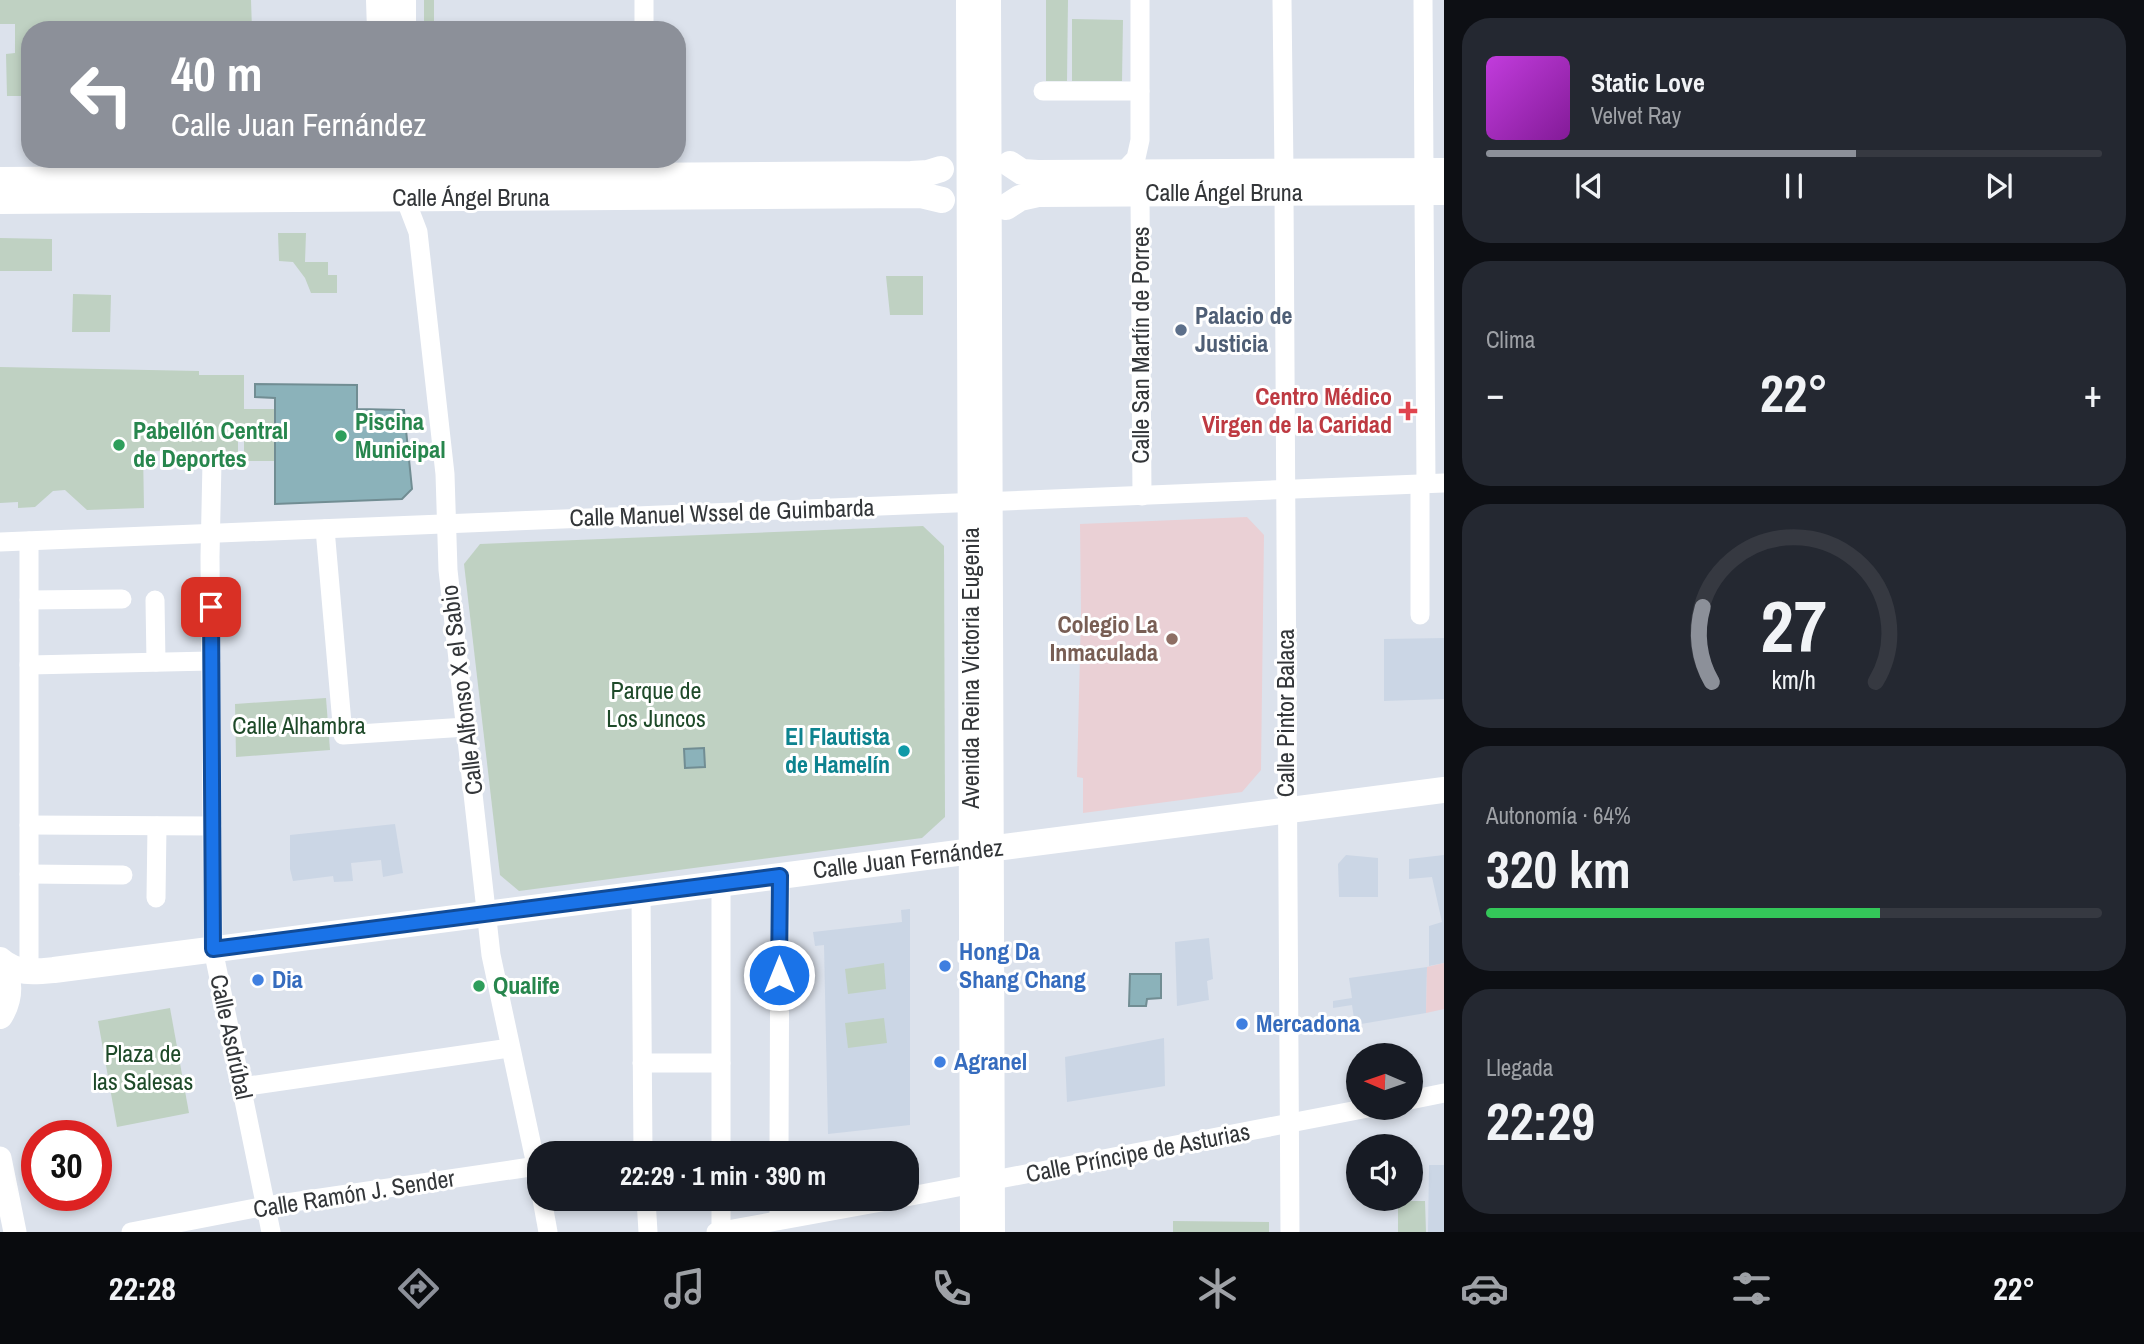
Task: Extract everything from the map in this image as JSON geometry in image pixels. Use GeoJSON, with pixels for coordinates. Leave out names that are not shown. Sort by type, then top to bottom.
{"type":"FeatureCollection","features":[{"type":"Feature","properties":{"kind":"main road"},"geometry":{"type":"LineString","coordinates":[[379,0],[380,21]]}},
{"type":"Feature","properties":{"kind":"main road"},"geometry":{"type":"LineString","coordinates":[[403,0],[403,21]]}},
{"type":"Feature","properties":{"kind":"main road","name":"Avenida Reina Victoria Eugenia"},"geometry":{"type":"LineString","coordinates":[[969,0],[979,146],[988,216],[980,502],[991,849],[982,1183],[973,1232]]}},
{"type":"Feature","properties":{"kind":"main road","name":"Avenida Reina Victoria Eugenia"},"geometry":{"type":"LineString","coordinates":[[979,146],[988,0]]}},
{"type":"Feature","properties":{"kind":"main road"},"geometry":{"type":"LineString","coordinates":[[942,200],[938,185],[941,169],[952,153],[979,146],[1001,154],[1010,164]]}},
{"type":"Feature","properties":{"kind":"main road","name":"Avenida Reina Victoria Eugenia"},"geometry":{"type":"LineString","coordinates":[[988,216],[1015,186],[1010,164]]}},
{"type":"Feature","properties":{"kind":"main road","name":"Calle Ángel Bruna"},"geometry":{"type":"LineString","coordinates":[[1010,164],[1022,172],[1038,173],[1122,173],[1284,183],[1434,182]]}},
{"type":"Feature","properties":{"kind":"main road","name":"Calle Ángel Bruna"},"geometry":{"type":"LineString","coordinates":[[0,201],[393,178],[645,168],[911,174],[941,169]]}},
{"type":"Feature","properties":{"kind":"main road","name":"Calle Ángel Bruna"},"geometry":{"type":"LineString","coordinates":[[0,180],[393,178],[921,195],[942,200],[956,215],[988,216],[1020,198],[1038,194],[1140,194],[1284,183]]}},
{"type":"Feature","properties":{"kind":"main road","name":"Calle Juan Fernández"},"geometry":{"type":"LineString","coordinates":[[0,961],[12,968],[29,971],[1444,790]]}},
{"type":"Feature","properties":{"kind":"main road","name":"Avenida Reina Victoria Eugenia"},"geometry":{"type":"LineString","coordinates":[[991,849],[982,1183],[992,1232]]}},
{"type":"Feature","properties":{"kind":"main road"},"geometry":{"type":"LineString","coordinates":[[0,961],[6,972],[8,988],[6,1004],[0,1016]]}},
{"type":"Feature","properties":{"kind":"street"},"geometry":{"type":"LineString","coordinates":[[644,0],[644,21]]}},
{"type":"Feature","properties":{"kind":"street"},"geometry":{"type":"LineString","coordinates":[[1122,173],[1136,158],[1138,149],[1140,0]]}},
{"type":"Feature","properties":{"kind":"street","name":"Calle Pintor Balaca"},"geometry":{"type":"LineString","coordinates":[[1282,0],[1290,1232]]}},
{"type":"Feature","properties":{"kind":"street"},"geometry":{"type":"LineString","coordinates":[[1420,615],[1430,484],[1434,182],[1423,0]]}},
{"type":"Feature","properties":{"kind":"street"},"geometry":{"type":"LineString","coordinates":[[1043,91],[1140,91]]}},
{"type":"Feature","properties":{"kind":"street","name":"Calle Alfonso X el Sabio"},"geometry":{"type":"LineString","coordinates":[[393,178],[418,232],[445,474],[448,570],[491,955],[531,1141]]}},
{"type":"Feature","properties":{"kind":"street","name":"Calle San Martín de Porres"},"geometry":{"type":"LineString","coordinates":[[1140,194],[1142,496]]}},
{"type":"Feature","properties":{"kind":"street","name":"Calle Asdrúbal"},"geometry":{"type":"LineString","coordinates":[[212,462],[213,949],[271,1232]]}},
{"type":"Feature","properties":{"kind":"street","name":"Calle Manuel Wssel de Guimbarda"},"geometry":{"type":"LineString","coordinates":[[0,542],[1430,484]]}},
{"type":"Feature","properties":{"kind":"street"},"geometry":{"type":"LineString","coordinates":[[325,528],[343,735],[466,727]]}},
{"type":"Feature","properties":{"kind":"street"},"geometry":{"type":"LineString","coordinates":[[29,541],[29,971]]}},
{"type":"Feature","properties":{"kind":"street"},"geometry":{"type":"LineString","coordinates":[[29,600],[121,600]]}},
{"type":"Feature","properties":{"kind":"street"},"geometry":{"type":"LineString","coordinates":[[155,600],[156,662]]}},
{"type":"Feature","properties":{"kind":"street"},"geometry":{"type":"LineString","coordinates":[[29,665],[211,661]]}},
{"type":"Feature","properties":{"kind":"street"},"geometry":{"type":"LineString","coordinates":[[29,825],[212,827]]}},
{"type":"Feature","properties":{"kind":"street"},"geometry":{"type":"LineString","coordinates":[[156,898],[158,826]]}},
{"type":"Feature","properties":{"kind":"street"},"geometry":{"type":"LineString","coordinates":[[29,874],[123,875]]}},
{"type":"Feature","properties":{"kind":"street"},"geometry":{"type":"LineString","coordinates":[[779,1141],[780,876]]}},
{"type":"Feature","properties":{"kind":"street"},"geometry":{"type":"LineString","coordinates":[[721,883],[721,1141]]}},
{"type":"Feature","properties":{"kind":"street"},"geometry":{"type":"LineString","coordinates":[[641,894],[643,1141]]}},
{"type":"Feature","properties":{"kind":"street"},"geometry":{"type":"LineString","coordinates":[[242,1087],[510,1048]]}},
{"type":"Feature","properties":{"kind":"street"},"geometry":{"type":"LineString","coordinates":[[642,1063],[721,1063]]}},
{"type":"Feature","properties":{"kind":"street"},"geometry":{"type":"LineString","coordinates":[[1423,1097],[1444,1093]]}},
{"type":"Feature","properties":{"kind":"street","name":"Calle Príncipe de Asturias"},"geometry":{"type":"LineString","coordinates":[[919,1195],[1346,1112]]}},
{"type":"Feature","properties":{"kind":"street"},"geometry":{"type":"LineString","coordinates":[[0,1158],[15,1232]]}},
{"type":"Feature","properties":{"kind":"street","name":"Calle Ramón J. Sender"},"geometry":{"type":"LineString","coordinates":[[131,1232],[266,1206],[527,1173]]}},
{"type":"Feature","properties":{"kind":"street"},"geometry":{"type":"LineString","coordinates":[[544,1211],[548,1232]]}},
{"type":"Feature","properties":{"kind":"street"},"geometry":{"type":"LineString","coordinates":[[647,1211],[648,1232]]}},
{"type":"Feature","properties":{"kind":"street"},"geometry":{"type":"LineString","coordinates":[[720,1211],[719,1232],[779,1220],[801,1224],[851,1211]]}},
{"type":"Feature","properties":{"kind":"street"},"geometry":{"type":"LineString","coordinates":[[779,1211],[779,1220]]}},
{"type":"Feature","properties":{"kind":"shaded area","name":"Piscina Municipal"},"geometry":{"type":"Polygon","coordinates":[[[255,384],[357,385],[357,409],[404,410],[412,489],[402,499],[275,504],[275,398],[255,397],[255,384]]]}},
{"type":"Feature","properties":{"kind":"shaded area","name":"Colegio La Inmaculada"},"geometry":{"type":"Polygon","coordinates":[[[1247,517],[1264,535],[1261,770],[1242,792],[1083,813],[1083,778],[1077,777],[1080,524],[1247,517]]]}},
{"type":"Feature","properties":{"kind":"shaded area"},"geometry":{"type":"Polygon","coordinates":[[[1444,638],[1444,699],[1384,701],[1384,639],[1444,638]]]}},
{"type":"Feature","properties":{"kind":"shaded area"},"geometry":{"type":"Polygon","coordinates":[[[704,748],[705,767],[685,768],[684,749],[704,748]]]}},
{"type":"Feature","properties":{"kind":"shaded area"},"geometry":{"type":"Polygon","coordinates":[[[395,824],[403,873],[383,877],[381,860],[351,863],[353,881],[334,882],[333,876],[293,881],[290,869],[290,835],[395,824]]]}},
{"type":"Feature","properties":{"kind":"shaded area"},"geometry":{"type":"Polygon","coordinates":[[[1346,855],[1378,858],[1378,897],[1339,897],[1338,864],[1346,855]]]}},
{"type":"Feature","properties":{"kind":"shaded area"},"geometry":{"type":"Polygon","coordinates":[[[1444,855],[1444,963],[1429,966],[1429,926],[1442,922],[1432,877],[1409,879],[1409,859],[1444,855]]]}},
{"type":"Feature","properties":{"kind":"shaded area"},"geometry":{"type":"Polygon","coordinates":[[[910,909],[910,1125],[828,1134],[824,945],[815,946],[813,932],[902,922],[901,910],[910,909]]]}},
{"type":"Feature","properties":{"kind":"shaded area"},"geometry":{"type":"Polygon","coordinates":[[[1209,938],[1213,979],[1207,981],[1209,1000],[1177,1006],[1175,942],[1209,938]]]}},
{"type":"Feature","properties":{"kind":"shaded area"},"geometry":{"type":"Polygon","coordinates":[[[1444,963],[1444,1009],[1426,1013],[1427,967],[1444,963]]]}},
{"type":"Feature","properties":{"kind":"shaded area"},"geometry":{"type":"Polygon","coordinates":[[[1427,967],[1426,1013],[1355,1025],[1352,1005],[1333,1008],[1333,1001],[1352,998],[1349,978],[1427,967]]]}},
{"type":"Feature","properties":{"kind":"shaded area"},"geometry":{"type":"Polygon","coordinates":[[[1130,974],[1161,974],[1161,998],[1147,999],[1146,1006],[1129,1006],[1130,974]]]}},
{"type":"Feature","properties":{"kind":"shaded area"},"geometry":{"type":"Polygon","coordinates":[[[1164,1038],[1165,1086],[1067,1102],[1065,1057],[1164,1038]]]}},
{"type":"Feature","properties":{"kind":"shaded area"},"geometry":{"type":"Polygon","coordinates":[[[1429,1165],[1444,1165],[1444,1232],[1428,1232],[1429,1165]]]}},
{"type":"Feature","properties":{"kind":"green space"},"geometry":{"type":"Polygon","coordinates":[[[0,0],[251,0],[252,21],[21,21],[21,96],[7,96],[6,54],[15,53],[15,24],[0,24],[0,0]]]}},
{"type":"Feature","properties":{"kind":"green space"},"geometry":{"type":"Polygon","coordinates":[[[424,0],[434,0],[434,21],[424,21],[424,0]]]}},
{"type":"Feature","properties":{"kind":"green space"},"geometry":{"type":"Polygon","coordinates":[[[1046,0],[1068,0],[1067,81],[1046,81],[1046,0]]]}},
{"type":"Feature","properties":{"kind":"green space"},"geometry":{"type":"Polygon","coordinates":[[[1072,19],[1123,20],[1122,81],[1072,81],[1072,19]]]}},
{"type":"Feature","properties":{"kind":"green space"},"geometry":{"type":"Polygon","coordinates":[[[278,233],[306,233],[305,262],[328,262],[328,275],[337,275],[337,293],[311,293],[305,278],[293,262],[279,261],[278,233]]]}},
{"type":"Feature","properties":{"kind":"green space"},"geometry":{"type":"Polygon","coordinates":[[[0,238],[52,239],[52,271],[0,271],[0,238]]]}},
{"type":"Feature","properties":{"kind":"green space"},"geometry":{"type":"Polygon","coordinates":[[[886,276],[923,276],[923,315],[890,315],[886,276]]]}},
{"type":"Feature","properties":{"kind":"green space"},"geometry":{"type":"Polygon","coordinates":[[[73,294],[111,295],[110,332],[72,332],[73,294]]]}},
{"type":"Feature","properties":{"kind":"green space","name":"Pabellón Central de Deportes"},"geometry":{"type":"Polygon","coordinates":[[[0,367],[199,371],[199,375],[244,375],[244,409],[275,409],[275,461],[244,461],[244,438],[238,438],[238,452],[143,451],[144,508],[87,510],[65,490],[53,491],[35,507],[18,508],[18,502],[0,503],[0,367]]]}},
{"type":"Feature","properties":{"kind":"green space","name":"Parque de Los Juncos"},"geometry":{"type":"Polygon","coordinates":[[[923,526],[944,546],[945,817],[922,838],[519,891],[500,875],[464,564],[480,544],[923,526]]]}},
{"type":"Feature","properties":{"kind":"green space","name":"Calle Alhambra"},"geometry":{"type":"Polygon","coordinates":[[[326,698],[330,750],[236,757],[235,704],[326,698]]]}},
{"type":"Feature","properties":{"kind":"green space"},"geometry":{"type":"Polygon","coordinates":[[[884,963],[886,989],[848,994],[845,969],[884,963]]]}},
{"type":"Feature","properties":{"kind":"green space","name":"Plaza de las Salesas"},"geometry":{"type":"Polygon","coordinates":[[[170,1008],[189,1113],[117,1127],[98,1021],[170,1008]]]}},
{"type":"Feature","properties":{"kind":"green space"},"geometry":{"type":"Polygon","coordinates":[[[884,1018],[887,1043],[848,1048],[845,1023],[884,1018]]]}},
{"type":"Feature","properties":{"kind":"green space"},"geometry":{"type":"Polygon","coordinates":[[[1425,1201],[1426,1232],[1398,1232],[1398,1211],[1423,1211],[1425,1201]]]}},
{"type":"Feature","properties":{"kind":"green space"},"geometry":{"type":"Polygon","coordinates":[[[1173,1221],[1269,1222],[1269,1232],[1173,1232],[1173,1221]]]}},
{"type":"Feature","properties":{"kind":"place","name":"Palacio de Justicia"},"geometry":{"type":"Point","coordinates":[1181,330]}},
{"type":"Feature","properties":{"kind":"place","name":"Centro Médico Virgen de la Caridad"},"geometry":{"type":"Point","coordinates":[1408,411]}},
{"type":"Feature","properties":{"kind":"place","name":"Piscina Municipal"},"geometry":{"type":"Point","coordinates":[341,436]}},
{"type":"Feature","properties":{"kind":"place","name":"Pabellón Central de Deportes"},"geometry":{"type":"Point","coordinates":[119,445]}},
{"type":"Feature","properties":{"kind":"place","name":"Colegio La Inmaculada"},"geometry":{"type":"Point","coordinates":[1172,639]}},
{"type":"Feature","properties":{"kind":"place","name":"El Flautista de Hamelín"},"geometry":{"type":"Point","coordinates":[904,751]}},
{"type":"Feature","properties":{"kind":"place","name":"Hong Da Shang Chang"},"geometry":{"type":"Point","coordinates":[945,966]}},
{"type":"Feature","properties":{"kind":"place","name":"Dia"},"geometry":{"type":"Point","coordinates":[258,980]}},
{"type":"Feature","properties":{"kind":"place","name":"Qualife"},"geometry":{"type":"Point","coordinates":[479,986]}},
{"type":"Feature","properties":{"kind":"place","name":"Mercadona"},"geometry":{"type":"Point","coordinates":[1242,1024]}},
{"type":"Feature","properties":{"kind":"place","name":"Agranel"},"geometry":{"type":"Point","coordinates":[940,1062]}},
{"type":"Feature","properties":{"kind":"route"},"geometry":{"type":"LineString","coordinates":[[211,607],[213,949],[780,876],[779,975]]}}]}
